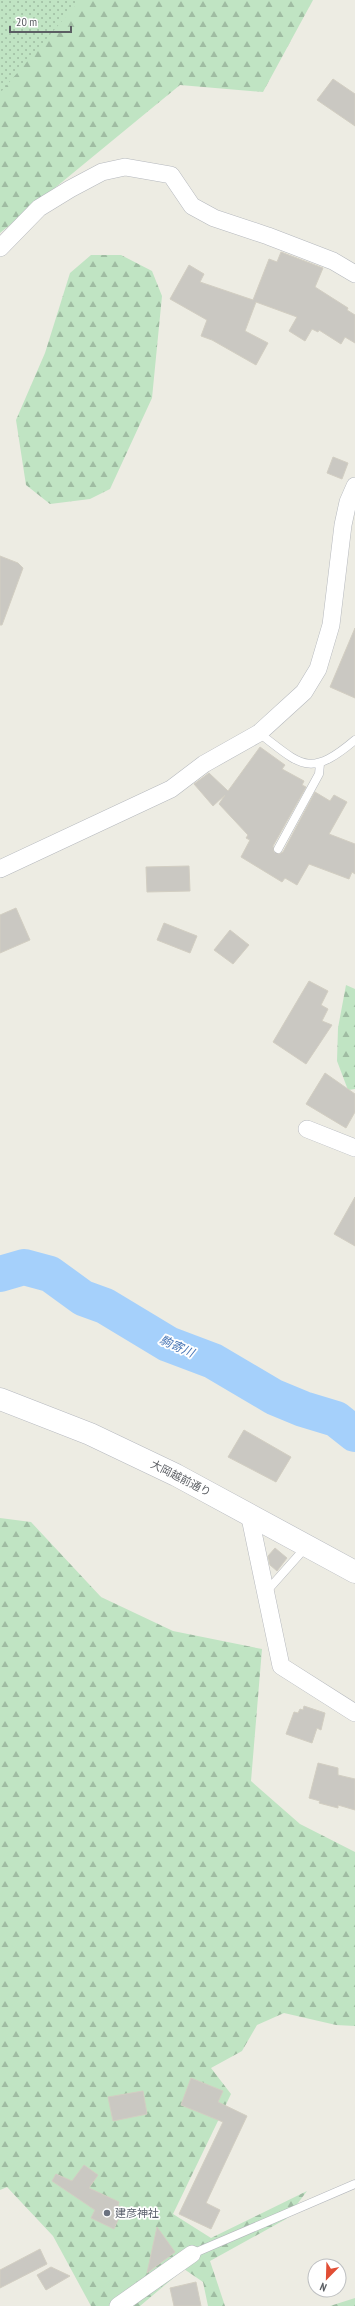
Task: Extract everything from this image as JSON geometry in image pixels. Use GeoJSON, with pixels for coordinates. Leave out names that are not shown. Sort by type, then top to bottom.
{"type":"FeatureCollection","features":[{"type":"Feature","properties":{"kind":"street"},"geometry":{"type":"LineString","coordinates":[[0,248],[39,208],[102,172],[125,167],[171,175],[192,206],[214,218],[268,236],[333,261],[355,274]]}},
{"type":"Feature","properties":{"kind":"street"},"geometry":{"type":"LineString","coordinates":[[0,869],[171,789],[204,764],[259,733],[304,692],[318,669],[331,625],[343,525],[348,502],[355,486]]}},
{"type":"Feature","properties":{"kind":"street"},"geometry":{"type":"LineString","coordinates":[[307,1130],[355,1148]]}},
{"type":"Feature","properties":{"kind":"street","name":"大岡越前通り"},"geometry":{"type":"LineString","coordinates":[[0,1399],[90,1434],[176,1475],[249,1513],[355,1572]]}},
{"type":"Feature","properties":{"kind":"street"},"geometry":{"type":"LineString","coordinates":[[249,1513],[281,1666],[355,1713]]}},
{"type":"Feature","properties":{"kind":"street"},"geometry":{"type":"LineString","coordinates":[[118,2306],[192,2254]]}},
{"type":"Feature","properties":{"kind":"lane"},"geometry":{"type":"LineString","coordinates":[[259,733],[299,763],[320,764],[340,752],[355,740]]}},
{"type":"Feature","properties":{"kind":"lane"},"geometry":{"type":"LineString","coordinates":[[278,849],[319,774],[320,764]]}},
{"type":"Feature","properties":{"kind":"lane"},"geometry":{"type":"LineString","coordinates":[[266,1593],[307,1546]]}},
{"type":"Feature","properties":{"kind":"lane"},"geometry":{"type":"LineString","coordinates":[[192,2254],[355,2184]]}},
{"type":"Feature","properties":{"kind":"green space"},"geometry":{"type":"Polygon","coordinates":[[[0,0],[147,0],[0,162],[0,0]]]}},
{"type":"Feature","properties":{"kind":"green space"},"geometry":{"type":"Polygon","coordinates":[[[80,0],[313,0],[263,92],[180,85],[0,233],[0,93],[80,0]]]}},
{"type":"Feature","properties":{"kind":"green space"},"geometry":{"type":"Polygon","coordinates":[[[91,255],[121,255],[152,271],[162,296],[152,398],[110,489],[90,499],[50,504],[26,485],[16,420],[45,353],[70,273],[91,255]]]}},
{"type":"Feature","properties":{"kind":"green space"},"geometry":{"type":"Polygon","coordinates":[[[346,985],[355,989],[355,1089],[348,1090],[337,1061],[338,1028],[346,985]]]}},
{"type":"Feature","properties":{"kind":"green space"},"geometry":{"type":"Polygon","coordinates":[[[0,1518],[31,1522],[101,1597],[173,1631],[262,1649],[251,1781],[300,1824],[355,1852],[355,2026],[336,2025],[284,2013],[257,2025],[242,2051],[211,2068],[231,2094],[173,2214],[211,2238],[307,2191],[286,2219],[210,2261],[225,2306],[208,2306],[203,2282],[184,2269],[140,2306],[91,2306],[53,2236],[7,2187],[0,2190],[0,1518]]]}},
{"type":"Feature","properties":{"kind":"green space"},"geometry":{"type":"Polygon","coordinates":[[[355,2298],[355,2306],[330,2306],[355,2298]]]}},
{"type":"Feature","properties":{"kind":"building"},"geometry":{"type":"Polygon","coordinates":[[[333,79],[355,94],[355,126],[317,100],[333,79]]]}},
{"type":"Feature","properties":{"kind":"building"},"geometry":{"type":"Polygon","coordinates":[[[281,252],[323,268],[315,287],[348,308],[347,310],[355,315],[355,343],[345,337],[341,344],[319,330],[318,332],[312,329],[305,341],[289,331],[297,317],[256,302],[245,331],[268,343],[256,365],[212,340],[201,336],[207,320],[170,299],[189,265],[204,274],[200,282],[253,300],[269,259],[277,262],[281,252]]]}},
{"type":"Feature","properties":{"kind":"building"},"geometry":{"type":"Polygon","coordinates":[[[333,457],[348,463],[342,479],[327,473],[333,457]]]}},
{"type":"Feature","properties":{"kind":"building"},"geometry":{"type":"Polygon","coordinates":[[[0,556],[18,563],[23,568],[2,625],[0,625],[0,556]]]}},
{"type":"Feature","properties":{"kind":"building"},"geometry":{"type":"Polygon","coordinates":[[[355,628],[355,698],[330,687],[355,628]]]}},
{"type":"Feature","properties":{"kind":"building"},"geometry":{"type":"Polygon","coordinates":[[[260,747],[285,765],[282,769],[304,781],[302,785],[306,787],[273,846],[274,852],[279,854],[283,852],[315,792],[330,801],[334,795],[347,802],[329,834],[355,844],[355,874],[352,872],[349,879],[309,864],[297,885],[285,878],[282,882],[241,857],[250,840],[246,838],[248,835],[219,804],[225,795],[213,806],[194,784],[209,773],[228,791],[260,747]]]}},
{"type":"Feature","properties":{"kind":"building"},"geometry":{"type":"Polygon","coordinates":[[[189,866],[190,891],[147,892],[146,867],[189,866]]]}},
{"type":"Feature","properties":{"kind":"building"},"geometry":{"type":"Polygon","coordinates":[[[16,908],[30,940],[0,953],[0,915],[16,908]]]}},
{"type":"Feature","properties":{"kind":"building"},"geometry":{"type":"Polygon","coordinates":[[[164,923],[197,936],[190,953],[157,940],[164,923]]]}},
{"type":"Feature","properties":{"kind":"building"},"geometry":{"type":"Polygon","coordinates":[[[230,930],[249,945],[233,964],[214,950],[230,930]]]}},
{"type":"Feature","properties":{"kind":"building"},"geometry":{"type":"Polygon","coordinates":[[[309,981],[328,991],[321,1005],[328,1009],[322,1021],[332,1025],[306,1064],[273,1042],[309,981]]]}},
{"type":"Feature","properties":{"kind":"building"},"geometry":{"type":"Polygon","coordinates":[[[325,1073],[355,1094],[355,1112],[346,1128],[306,1104],[325,1073]]]}},
{"type":"Feature","properties":{"kind":"building"},"geometry":{"type":"Polygon","coordinates":[[[355,1197],[355,1246],[334,1234],[355,1197]]]}},
{"type":"Feature","properties":{"kind":"building"},"geometry":{"type":"Polygon","coordinates":[[[244,1430],[291,1457],[276,1482],[228,1457],[244,1430]]]}},
{"type":"Feature","properties":{"kind":"building"},"geometry":{"type":"Polygon","coordinates":[[[275,1548],[287,1558],[277,1571],[270,1565],[268,1556],[275,1548]]]}},
{"type":"Feature","properties":{"kind":"building"},"geometry":{"type":"Polygon","coordinates":[[[304,1706],[325,1713],[321,1730],[317,1728],[312,1743],[286,1734],[294,1712],[298,1713],[300,1709],[303,1710],[304,1706]]]}},
{"type":"Feature","properties":{"kind":"building"},"geometry":{"type":"Polygon","coordinates":[[[318,1763],[338,1768],[338,1775],[355,1779],[355,1810],[338,1805],[338,1808],[319,1803],[320,1801],[309,1798],[318,1763]]]}},
{"type":"Feature","properties":{"kind":"building"},"geometry":{"type":"Polygon","coordinates":[[[191,2078],[223,2091],[218,2102],[247,2116],[206,2203],[220,2210],[211,2229],[179,2214],[223,2122],[181,2105],[191,2078]]]}},
{"type":"Feature","properties":{"kind":"building"},"geometry":{"type":"Polygon","coordinates":[[[143,2091],[147,2114],[113,2121],[108,2097],[143,2091]]]}},
{"type":"Feature","properties":{"kind":"building"},"geometry":{"type":"Polygon","coordinates":[[[84,2165],[98,2175],[89,2188],[119,2202],[118,2206],[123,2208],[114,2229],[91,2218],[95,2210],[52,2181],[56,2174],[72,2181],[84,2165]]]}},
{"type":"Feature","properties":{"kind":"building"},"geometry":{"type":"Polygon","coordinates":[[[157,2227],[175,2252],[147,2273],[157,2227]]]}},
{"type":"Feature","properties":{"kind":"building"},"geometry":{"type":"Polygon","coordinates":[[[40,2249],[47,2264],[0,2288],[0,2270],[40,2249]]]}},
{"type":"Feature","properties":{"kind":"building"},"geometry":{"type":"Polygon","coordinates":[[[51,2267],[70,2276],[46,2290],[37,2275],[51,2267]]]}},
{"type":"Feature","properties":{"kind":"building"},"geometry":{"type":"Polygon","coordinates":[[[196,2282],[201,2306],[174,2306],[170,2288],[196,2282]]]}},
{"type":"Feature","properties":{"kind":"waterway","name":"駒寄川"},"geometry":{"type":"LineString","coordinates":[[0,1274],[24,1267],[50,1274],[83,1298],[105,1306],[168,1344],[213,1361],[274,1397],[303,1409],[336,1419],[355,1434]]}},
{"type":"Feature","properties":{"kind":"place","name":"建彦神社"},"geometry":{"type":"Point","coordinates":[107,2213]}}]}
